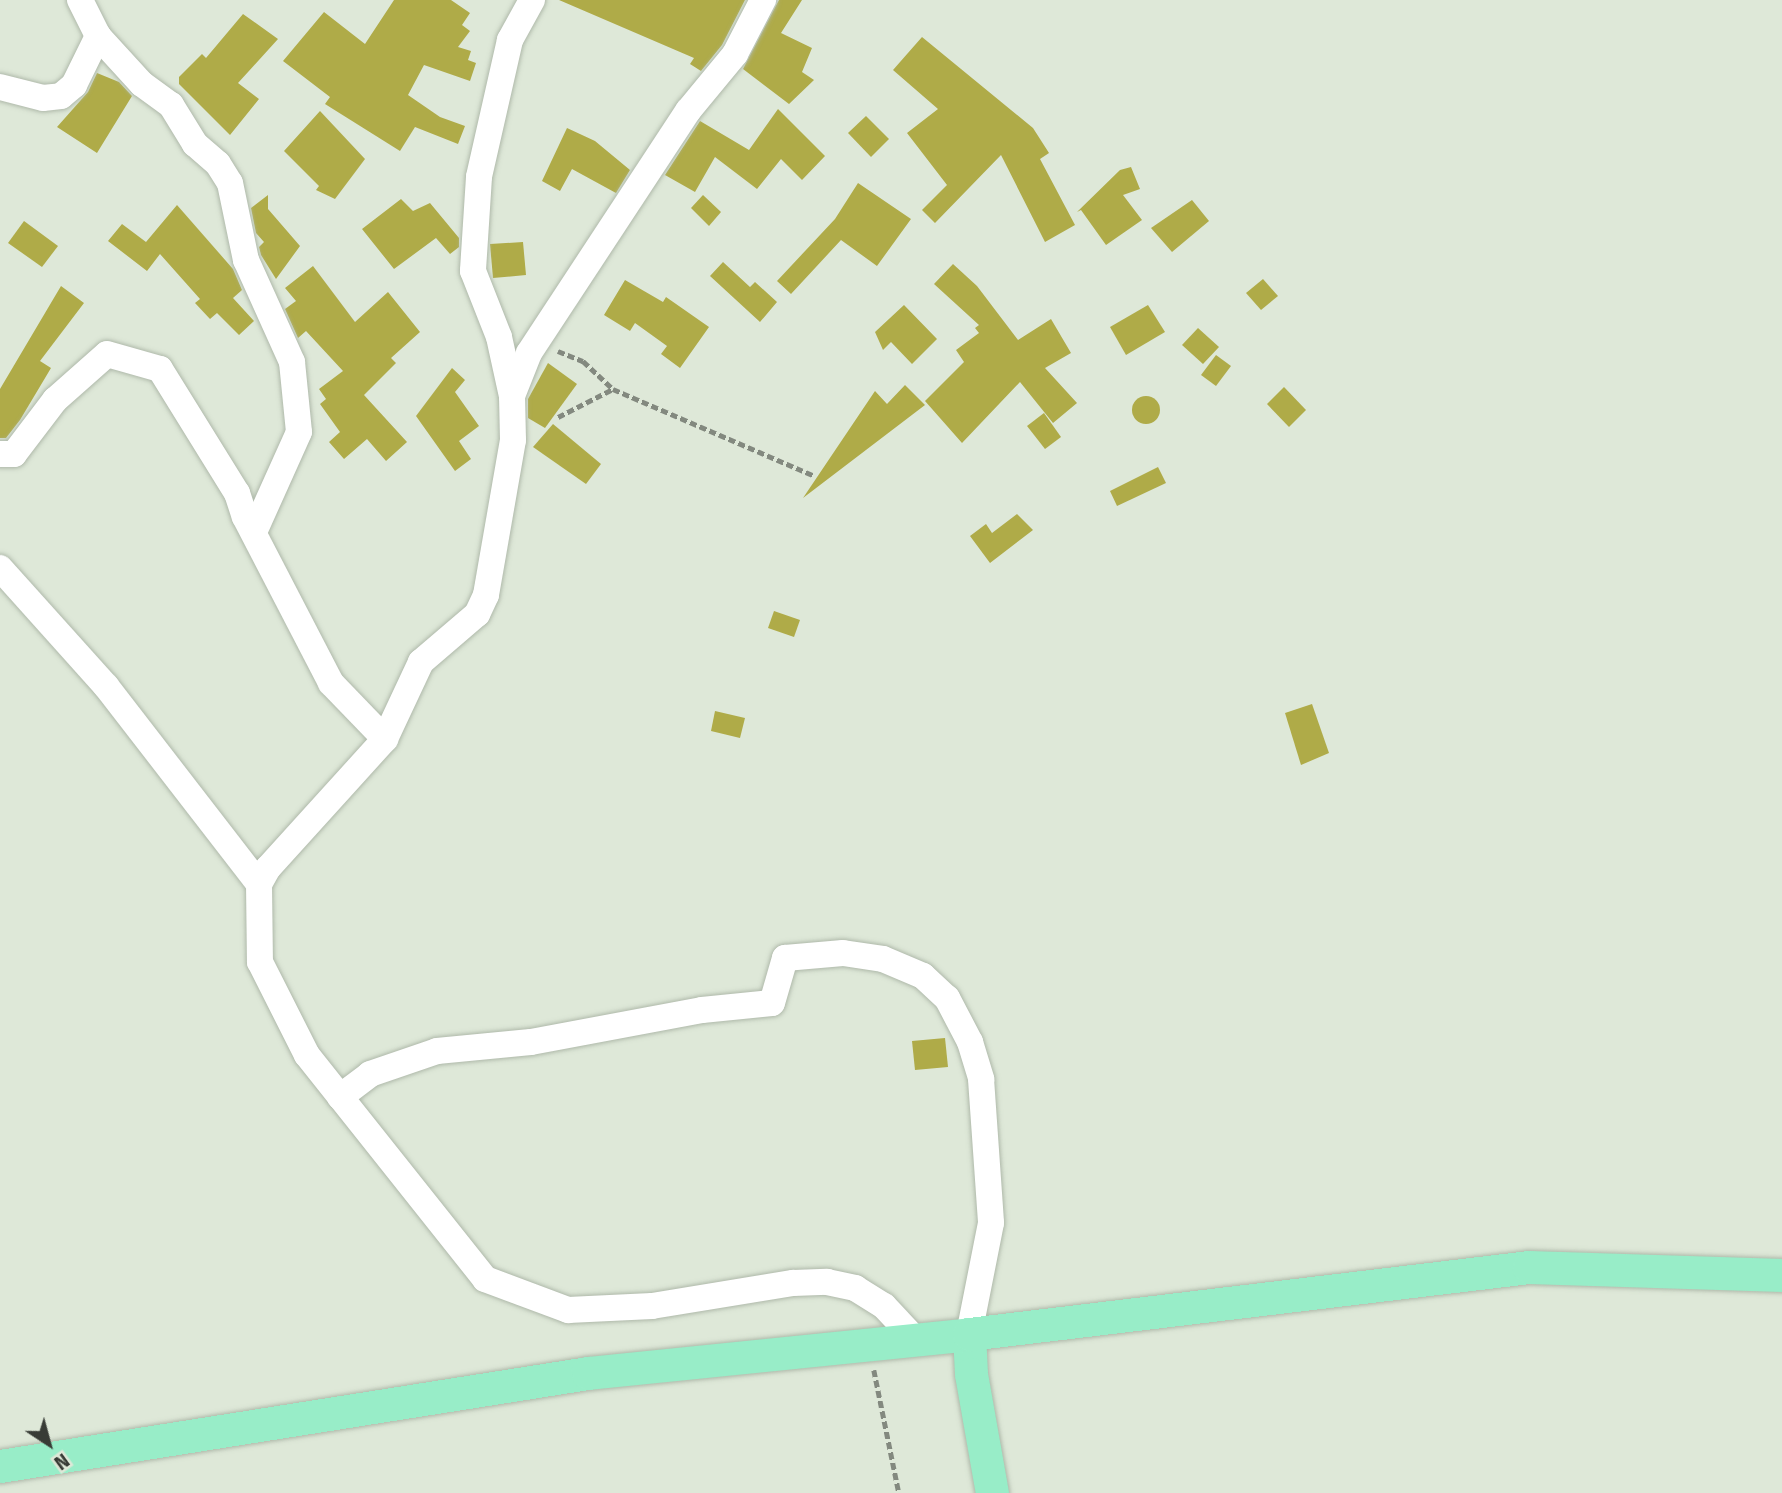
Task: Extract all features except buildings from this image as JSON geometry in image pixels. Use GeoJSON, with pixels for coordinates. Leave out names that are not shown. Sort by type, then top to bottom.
{"type":"FeatureCollection","features":[{"type":"Feature","properties":{"kind":"main road"},"geometry":{"type":"LineString","coordinates":[[0,1466],[588,1373],[869,1342],[969,1334],[1529,1267],[1782,1275]]}},
{"type":"Feature","properties":{"kind":"main road"},"geometry":{"type":"LineString","coordinates":[[969,1334],[971,1374],[992,1493]]}},
{"type":"Feature","properties":{"kind":"street"},"geometry":{"type":"LineString","coordinates":[[80,0],[98,36],[142,84],[171,105],[195,144],[218,164],[230,183],[246,260],[292,362],[299,432],[255,530]]}},
{"type":"Feature","properties":{"kind":"street"},"geometry":{"type":"LineString","coordinates":[[532,0],[510,40],[479,177],[473,271],[499,337],[512,396],[513,440],[482,606],[421,662],[385,738],[279,850],[259,884],[260,962],[307,1055],[485,1279],[568,1310],[652,1306],[793,1283],[827,1282],[855,1288],[884,1306],[915,1339]]}},
{"type":"Feature","properties":{"kind":"street"},"geometry":{"type":"LineString","coordinates":[[512,396],[529,353],[688,111],[735,54],[763,0]]}},
{"type":"Feature","properties":{"kind":"street"},"geometry":{"type":"LineString","coordinates":[[0,87],[43,98],[61,96],[74,85],[98,36]]}},
{"type":"Feature","properties":{"kind":"street"},"geometry":{"type":"LineString","coordinates":[[0,454],[14,454],[55,400],[107,355],[159,369],[237,493],[331,683],[385,738]]}},
{"type":"Feature","properties":{"kind":"street"},"geometry":{"type":"LineString","coordinates":[[0,568],[106,686],[259,884]]}},
{"type":"Feature","properties":{"kind":"street"},"geometry":{"type":"LineString","coordinates":[[340,1097],[370,1074],[437,1051],[531,1042],[702,1010],[772,1003],[785,958],[843,953],[883,959],[923,976],[947,998],[970,1042],[981,1079],[991,1223],[969,1334]]}},
{"type":"Feature","properties":{"kind":"path"},"geometry":{"type":"LineString","coordinates":[[529,353],[563,351],[583,361],[613,389],[813,475]]}},
{"type":"Feature","properties":{"kind":"path"},"geometry":{"type":"LineString","coordinates":[[558,417],[613,389]]}},
{"type":"Feature","properties":{"kind":"path"},"geometry":{"type":"LineString","coordinates":[[869,1342],[899,1493]]}}]}
